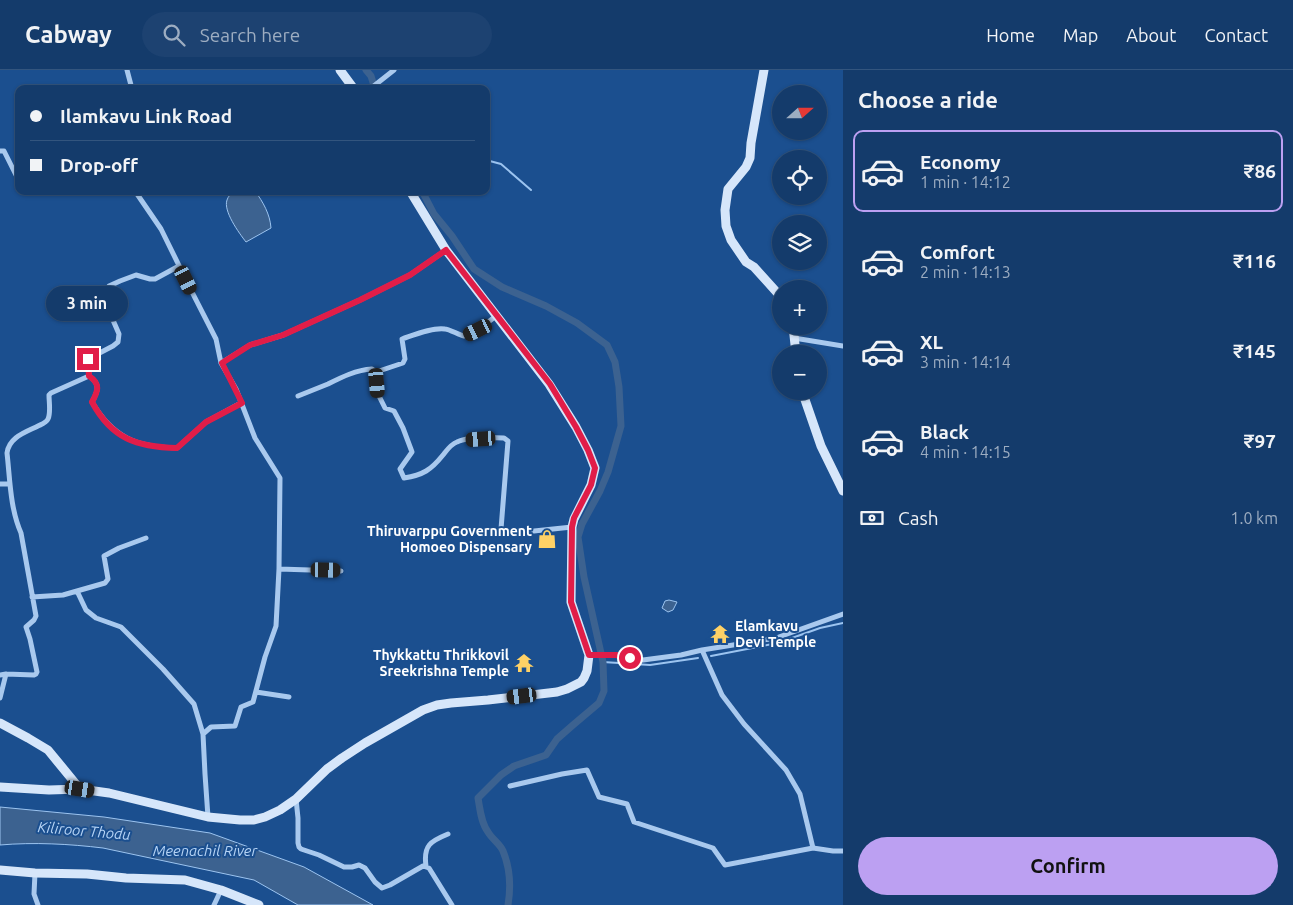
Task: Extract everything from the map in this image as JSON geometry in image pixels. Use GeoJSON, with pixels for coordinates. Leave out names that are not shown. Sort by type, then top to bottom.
{"type":"FeatureCollection","features":[{"type":"Feature","properties":{"kind":"main road"},"geometry":{"type":"LineString","coordinates":[[340,70],[351,85]]}},
{"type":"Feature","properties":{"kind":"main road"},"geometry":{"type":"LineString","coordinates":[[764,70],[750,158],[746,167],[728,189],[725,210],[726,226],[731,240],[746,262],[754,267],[772,287]]}},
{"type":"Feature","properties":{"kind":"main road"},"geometry":{"type":"LineString","coordinates":[[0,787],[48,790],[80,789],[110,793],[208,816],[240,820],[266,818],[296,799],[327,769],[342,758],[423,710],[450,703],[556,692],[581,682],[584,678],[593,655],[571,602],[572,527],[574,518],[591,485],[595,468],[576,427],[550,384],[446,250],[412,195]]}},
{"type":"Feature","properties":{"kind":"main road"},"geometry":{"type":"LineString","coordinates":[[794,335],[795,345]]}},
{"type":"Feature","properties":{"kind":"main road"},"geometry":{"type":"LineString","coordinates":[[805,400],[821,446],[843,491]]}},
{"type":"Feature","properties":{"kind":"main road"},"geometry":{"type":"LineString","coordinates":[[0,723],[48,750],[80,789]]}},
{"type":"Feature","properties":{"kind":"main road"},"geometry":{"type":"LineString","coordinates":[[0,870],[185,880],[221,890],[259,905]]}},
{"type":"Feature","properties":{"kind":"street"},"geometry":{"type":"LineString","coordinates":[[127,70],[131,85]]}},
{"type":"Feature","properties":{"kind":"street"},"geometry":{"type":"LineString","coordinates":[[375,85],[394,70]]}},
{"type":"Feature","properties":{"kind":"street"},"geometry":{"type":"LineString","coordinates":[[0,151],[4,151],[15,173]]}},
{"type":"Feature","properties":{"kind":"street"},"geometry":{"type":"LineString","coordinates":[[138,195],[160,229],[216,338],[222,363],[242,403],[255,438],[280,478],[276,626],[265,657],[253,702],[241,707],[236,726],[210,727],[203,734]]}},
{"type":"Feature","properties":{"kind":"street"},"geometry":{"type":"LineString","coordinates":[[222,363],[250,345],[283,335],[410,275],[446,250]]}},
{"type":"Feature","properties":{"kind":"street"},"geometry":{"type":"LineString","coordinates":[[89,376],[88,359],[118,342],[119,334],[106,304],[104,292],[109,286],[136,275],[156,279],[179,266]]}},
{"type":"Feature","properties":{"kind":"street"},"geometry":{"type":"LineString","coordinates":[[298,396],[366,369],[372,369],[376,372],[403,363],[405,359],[402,339],[428,330],[446,328],[464,336],[478,330],[496,316]]}},
{"type":"Feature","properties":{"kind":"street"},"geometry":{"type":"LineString","coordinates":[[794,338],[843,346]]}},
{"type":"Feature","properties":{"kind":"street"},"geometry":{"type":"LineString","coordinates":[[376,372],[378,394],[385,408],[394,410],[412,452],[400,469],[404,478],[416,476],[432,468],[452,445],[458,441],[504,438],[508,441],[501,529],[503,534],[572,527]]}},
{"type":"Feature","properties":{"kind":"street"},"geometry":{"type":"LineString","coordinates":[[89,376],[97,384],[97,393],[92,402],[98,414],[111,428],[127,439],[156,448],[177,448],[206,422],[242,403]]}},
{"type":"Feature","properties":{"kind":"street"},"geometry":{"type":"LineString","coordinates":[[0,698],[3,675],[36,674],[30,638],[26,627],[36,616],[21,533],[12,503],[7,452],[10,443],[16,437],[45,422],[48,416],[49,395],[51,393],[89,376]]}},
{"type":"Feature","properties":{"kind":"street"},"geometry":{"type":"LineString","coordinates":[[0,484],[10,484]]}},
{"type":"Feature","properties":{"kind":"street"},"geometry":{"type":"LineString","coordinates":[[32,596],[63,595],[104,583],[108,579],[104,556],[146,538]]}},
{"type":"Feature","properties":{"kind":"street"},"geometry":{"type":"LineString","coordinates":[[279,569],[341,571]]}},
{"type":"Feature","properties":{"kind":"street"},"geometry":{"type":"LineString","coordinates":[[77,591],[86,610],[96,618],[121,628],[163,669],[194,704],[203,734],[208,816]]}},
{"type":"Feature","properties":{"kind":"street"},"geometry":{"type":"LineString","coordinates":[[593,655],[616,655],[643,660],[681,655],[776,638],[843,614]]}},
{"type":"Feature","properties":{"kind":"street"},"geometry":{"type":"LineString","coordinates":[[702,650],[722,696],[744,724],[786,770],[800,794],[812,848]]}},
{"type":"Feature","properties":{"kind":"street"},"geometry":{"type":"LineString","coordinates":[[256,692],[289,697]]}},
{"type":"Feature","properties":{"kind":"street"},"geometry":{"type":"LineString","coordinates":[[510,786],[587,770],[599,798],[627,804],[634,822],[713,848],[725,866],[812,848],[833,851],[843,850]]}},
{"type":"Feature","properties":{"kind":"street"},"geometry":{"type":"LineString","coordinates":[[296,799],[298,843],[301,849],[344,867],[359,865],[365,868],[382,888],[426,866]]}},
{"type":"Feature","properties":{"kind":"street"},"geometry":{"type":"LineString","coordinates":[[448,834],[435,839],[428,846],[425,856],[426,866],[452,905]]}},
{"type":"Feature","properties":{"kind":"street"},"geometry":{"type":"LineString","coordinates":[[35,873],[34,894],[38,905]]}},
{"type":"Feature","properties":{"kind":"street"},"geometry":{"type":"LineString","coordinates":[[214,905],[221,890]]}},
{"type":"Feature","properties":{"kind":"water"},"geometry":{"type":"Polygon","coordinates":[[[230,195],[258,195],[266,208],[271,228],[246,242],[232,222],[226,205],[230,195]]]}},
{"type":"Feature","properties":{"kind":"water"},"geometry":{"type":"Polygon","coordinates":[[[665,601],[677,602],[673,610],[668,612],[662,608],[665,601]]]}},
{"type":"Feature","properties":{"kind":"water","name":"Meenachil River"},"geometry":{"type":"Polygon","coordinates":[[[0,807],[104,817],[210,833],[304,867],[373,905],[298,905],[254,880],[103,848],[52,844],[0,845],[0,807]]]}},
{"type":"Feature","properties":{"kind":"waterway"},"geometry":{"type":"LineString","coordinates":[[366,70],[371,76],[374,85]]}},
{"type":"Feature","properties":{"kind":"waterway"},"geometry":{"type":"LineString","coordinates":[[490,161],[501,164],[531,190]]}},
{"type":"Feature","properties":{"kind":"waterway"},"geometry":{"type":"LineString","coordinates":[[424,195],[434,214],[452,236],[474,269],[502,287],[546,306],[577,323],[607,345],[615,362],[619,387],[621,426],[608,472],[582,524],[578,537],[584,577],[603,662],[604,691],[599,703],[557,739],[546,755],[514,766],[501,775],[478,798],[484,824],[490,835],[502,848],[507,864],[509,878],[508,905]]}},
{"type":"Feature","properties":{"kind":"waterway"},"geometry":{"type":"LineString","coordinates":[[711,656],[778,643],[820,628],[843,623]]}},
{"type":"Feature","properties":{"kind":"waterway"},"geometry":{"type":"LineString","coordinates":[[603,662],[650,665],[698,658]]}},
{"type":"Feature","properties":{"kind":"place","name":"Thiruvarppu Government Homoeo Dispensary"},"geometry":{"type":"Point","coordinates":[547,539]}},
{"type":"Feature","properties":{"kind":"place","name":"Elamkavu Devi Temple"},"geometry":{"type":"Point","coordinates":[720,634]}},
{"type":"Feature","properties":{"kind":"place","name":"Thykkattu Thrikkovil Sreekrishna Temple"},"geometry":{"type":"Point","coordinates":[524,663]}},
{"type":"Feature","properties":{"kind":"route"},"geometry":{"type":"LineString","coordinates":[[88,359],[89,376],[97,384],[97,393],[92,402],[98,414],[111,428],[127,439],[156,448],[177,448],[206,422],[242,403],[222,363],[250,345],[283,335],[410,275],[446,250],[550,384],[588,450],[595,468],[591,485],[574,518],[572,527],[571,602],[589,655],[616,655],[630,658]]}},
{"type":"Feature","properties":{"kind":"water label","name":"Kiliroor Thodu"},"geometry":{"type":"Point","coordinates":[84,831]}}]}
